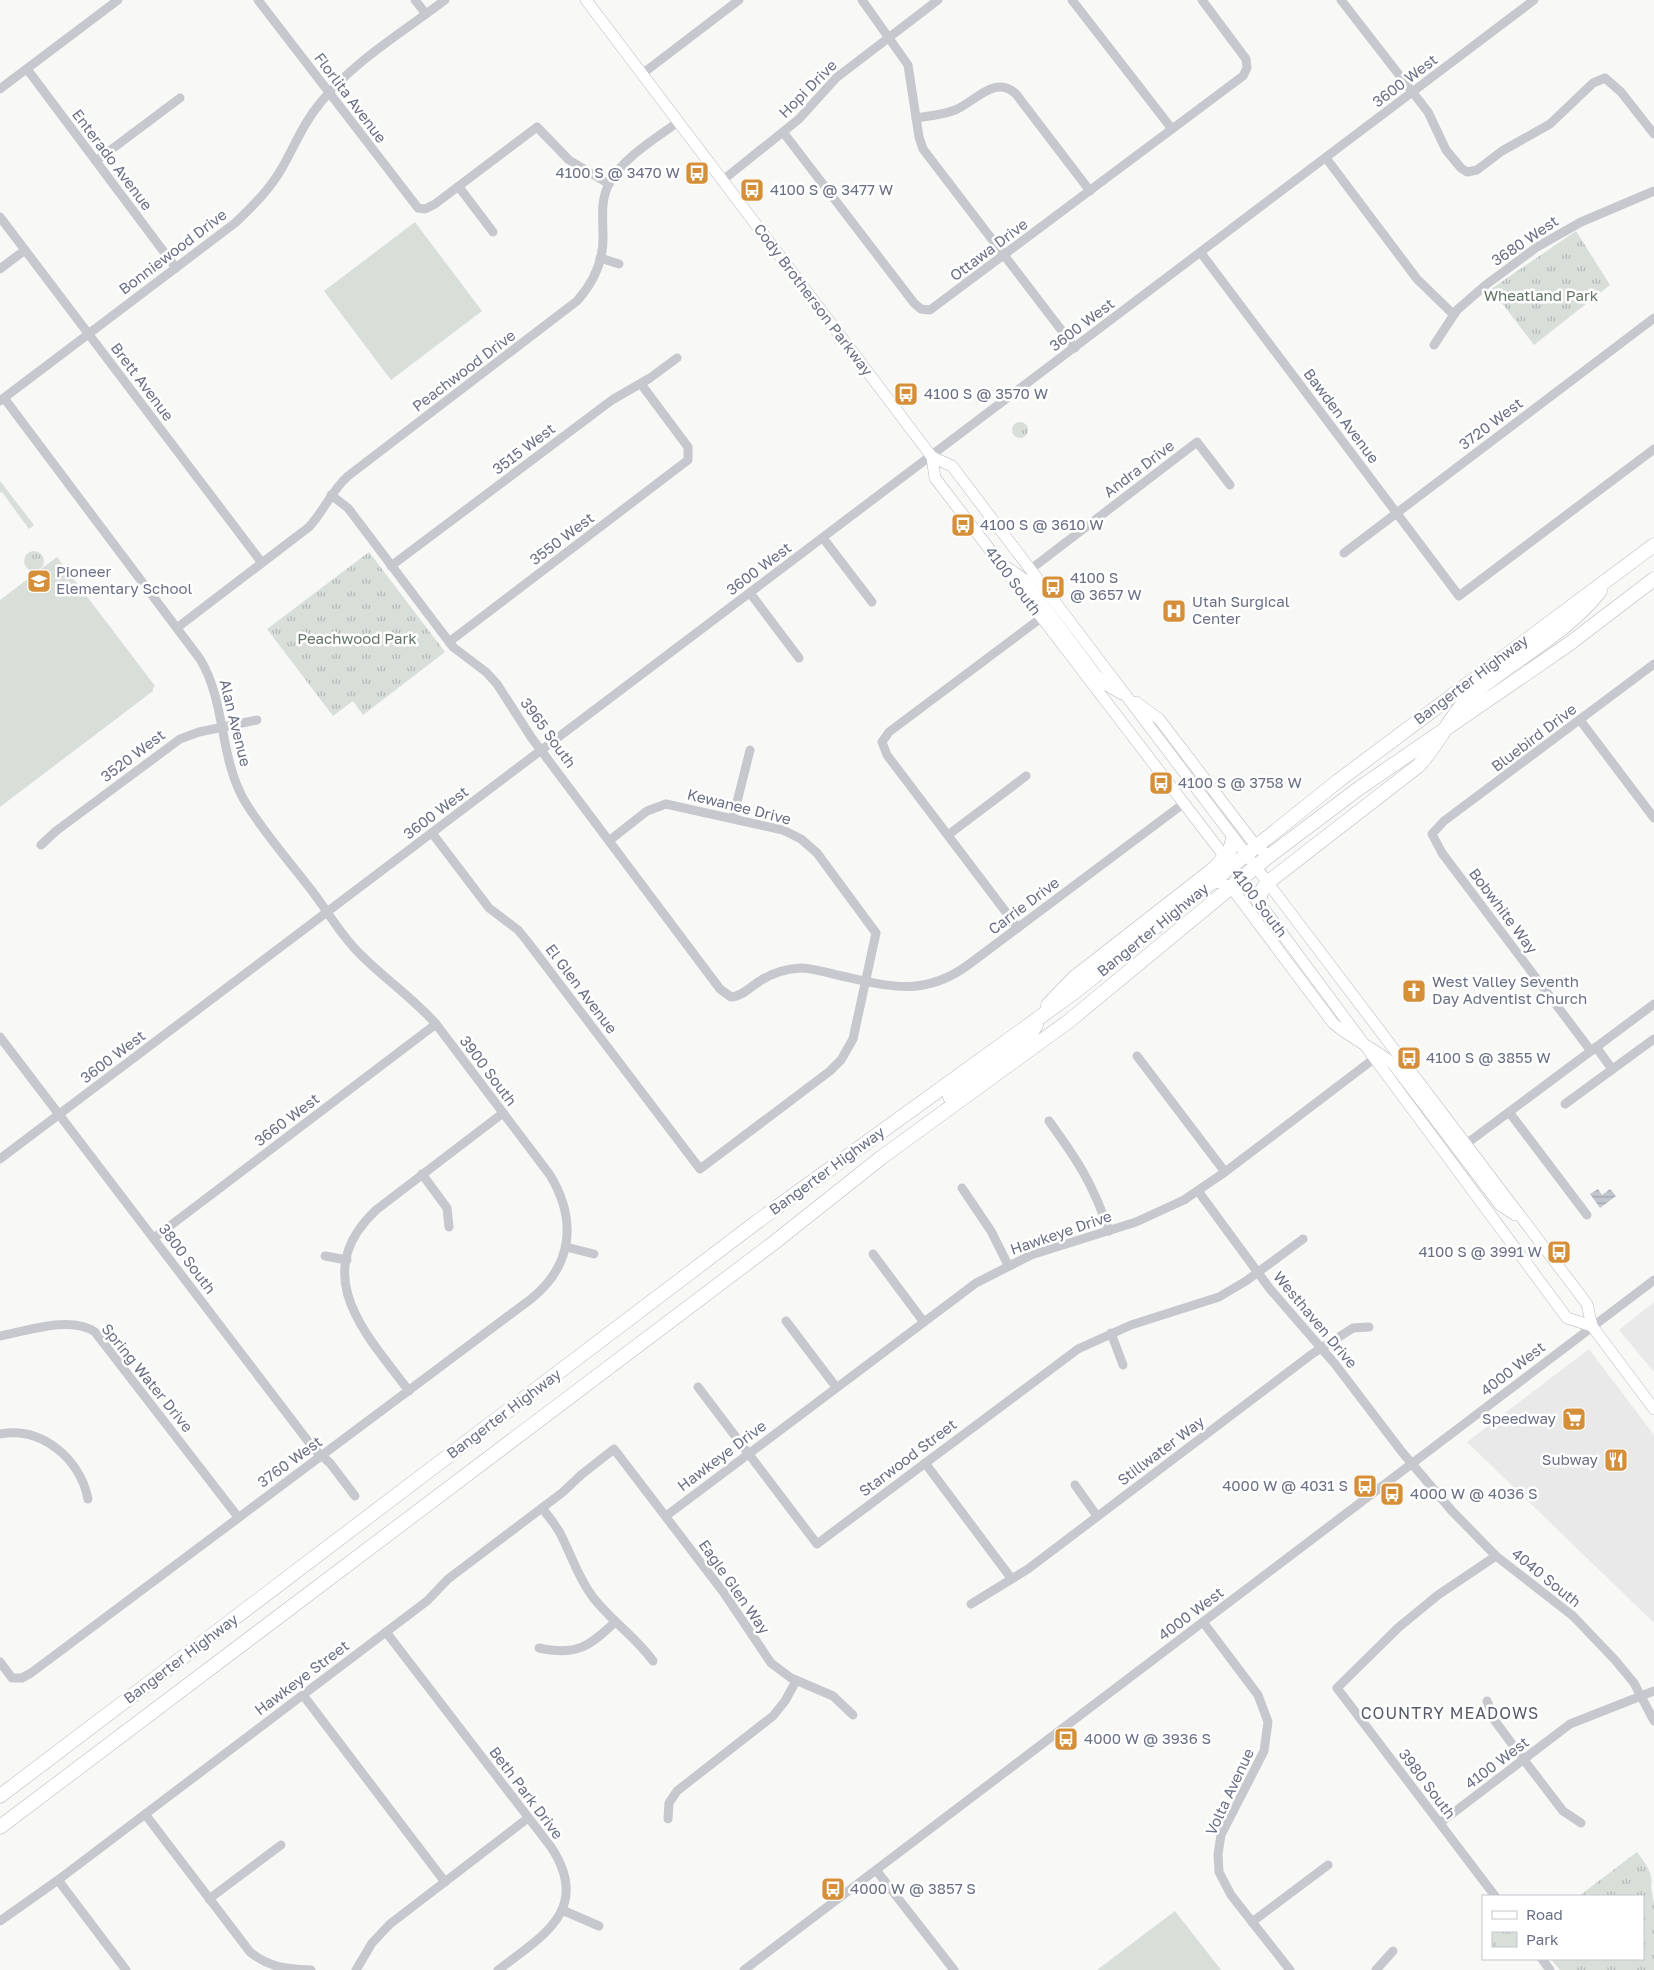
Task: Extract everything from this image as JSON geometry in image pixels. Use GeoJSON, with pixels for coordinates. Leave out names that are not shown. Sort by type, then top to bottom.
{"type":"FeatureCollection","features":[{"type":"Feature","properties":{"kind":"highway","name":"Bangerter Highway"},"geometry":{"type":"LineString","coordinates":[[0,1796],[758,1221],[923,1100],[1039,1019],[1208,885],[1228,862],[1250,850],[1345,775],[1654,545]]}},
{"type":"Feature","properties":{"kind":"highway"},"geometry":{"type":"LineString","coordinates":[[1259,902],[1260,892],[1266,883],[1418,766],[1429,755],[1444,730],[1463,705],[1474,694],[1581,613],[1612,577]]}},
{"type":"Feature","properties":{"kind":"highway","name":"Bangerter Highway"},"geometry":{"type":"LineString","coordinates":[[0,1827],[771,1244],[882,1157],[1061,1027],[1255,867],[1358,788],[1569,644],[1654,579]]}},
{"type":"Feature","properties":{"kind":"highway"},"geometry":{"type":"LineString","coordinates":[[882,1157],[891,1140],[1025,1041],[1033,1032],[1051,1000],[1074,978],[1228,862],[1233,839]]}},
{"type":"Feature","properties":{"kind":"main road","name":"Cody Brotherson Parkway"},"geometry":{"type":"LineString","coordinates":[[586,0],[932,457]]}},
{"type":"Feature","properties":{"kind":"main road","name":"4100 South"},"geometry":{"type":"LineString","coordinates":[[932,457],[935,478],[1228,862],[1236,883],[1259,902],[1567,1318],[1592,1326]]}},
{"type":"Feature","properties":{"kind":"main road","name":"4100 South"},"geometry":{"type":"LineString","coordinates":[[932,457],[952,466],[1128,697],[1233,839],[1250,850],[1255,867],[1266,883],[1587,1304],[1592,1326],[1654,1409]]}},
{"type":"Feature","properties":{"kind":"main road"},"geometry":{"type":"LineString","coordinates":[[997,559],[1025,580],[1105,684],[1159,718],[1250,850],[1269,856]]}},
{"type":"Feature","properties":{"kind":"main road"},"geometry":{"type":"LineString","coordinates":[[1208,885],[1219,882],[1236,883],[1329,1018],[1344,1032],[1379,1052],[1393,1064],[1500,1205],[1525,1222]]}},
{"type":"Feature","properties":{"kind":"street"},"geometry":{"type":"LineString","coordinates":[[0,89],[118,0]]}},
{"type":"Feature","properties":{"kind":"street","name":"Florlita Avenue"},"geometry":{"type":"LineString","coordinates":[[258,0],[411,202],[422,209],[432,206],[459,186]]}},
{"type":"Feature","properties":{"kind":"street"},"geometry":{"type":"LineString","coordinates":[[415,0],[426,14]]}},
{"type":"Feature","properties":{"kind":"street","name":"Bonniewood Drive"},"geometry":{"type":"LineString","coordinates":[[2,399],[235,223],[256,203],[275,179],[303,127],[329,93],[351,72],[445,0]]}},
{"type":"Feature","properties":{"kind":"street"},"geometry":{"type":"LineString","coordinates":[[642,74],[740,0]]}},
{"type":"Feature","properties":{"kind":"street"},"geometry":{"type":"LineString","coordinates":[[862,0],[908,65],[919,137],[923,149],[1074,348]]}},
{"type":"Feature","properties":{"kind":"street","name":"Hopi Drive"},"geometry":{"type":"LineString","coordinates":[[723,180],[805,114],[836,78],[938,0]]}},
{"type":"Feature","properties":{"kind":"street"},"geometry":{"type":"LineString","coordinates":[[1072,0],[1172,129]]}},
{"type":"Feature","properties":{"kind":"street","name":"Ottawa Drive"},"geometry":{"type":"LineString","coordinates":[[784,132],[914,303],[921,309],[934,308],[1239,78],[1247,68],[1244,56],[1202,0]]}},
{"type":"Feature","properties":{"kind":"street"},"geometry":{"type":"LineString","coordinates":[[1342,0],[1431,116],[1446,150],[1461,168],[1471,172],[1477,170],[1508,147],[1550,124],[1593,83],[1605,78],[1622,92],[1654,134]]}},
{"type":"Feature","properties":{"kind":"street","name":"3600 West"},"geometry":{"type":"LineString","coordinates":[[0,1159],[932,457],[1531,1]]}},
{"type":"Feature","properties":{"kind":"street","name":"Enterado Avenue"},"geometry":{"type":"LineString","coordinates":[[27,69],[176,268]]}},
{"type":"Feature","properties":{"kind":"street"},"geometry":{"type":"LineString","coordinates":[[916,118],[952,111],[995,86],[1008,88],[1016,94],[1090,191]]}},
{"type":"Feature","properties":{"kind":"street"},"geometry":{"type":"LineString","coordinates":[[96,161],[180,98]]}},
{"type":"Feature","properties":{"kind":"street","name":"Peachwood Drive"},"geometry":{"type":"LineString","coordinates":[[178,627],[309,527],[331,495],[348,476],[566,311],[587,288],[600,258],[603,242],[602,206],[609,184],[626,163],[678,122]]}},
{"type":"Feature","properties":{"kind":"street"},"geometry":{"type":"LineString","coordinates":[[493,232],[459,186],[537,128],[569,160],[609,184]]}},
{"type":"Feature","properties":{"kind":"street"},"geometry":{"type":"LineString","coordinates":[[1326,158],[1417,279],[1453,314]]}},
{"type":"Feature","properties":{"kind":"street","name":"3680 West"},"geometry":{"type":"LineString","coordinates":[[1434,345],[1453,314],[1488,284],[1546,241],[1581,222],[1654,192]]}},
{"type":"Feature","properties":{"kind":"street","name":"Brett Avenue"},"geometry":{"type":"LineString","coordinates":[[0,217],[262,563]]}},
{"type":"Feature","properties":{"kind":"street"},"geometry":{"type":"LineString","coordinates":[[0,269],[25,250]]}},
{"type":"Feature","properties":{"kind":"street","name":"Bawden Avenue"},"geometry":{"type":"LineString","coordinates":[[1201,253],[1459,596],[1654,448]]}},
{"type":"Feature","properties":{"kind":"street"},"geometry":{"type":"LineString","coordinates":[[600,258],[618,264]]}},
{"type":"Feature","properties":{"kind":"street","name":"3720 West"},"geometry":{"type":"LineString","coordinates":[[1344,553],[1654,318]]}},
{"type":"Feature","properties":{"kind":"street","name":"3515 West"},"geometry":{"type":"LineString","coordinates":[[391,566],[612,400],[641,384],[677,358]]}},
{"type":"Feature","properties":{"kind":"street","name":"3550 West"},"geometry":{"type":"LineString","coordinates":[[449,642],[682,466],[690,456],[685,443],[641,384]]}},
{"type":"Feature","properties":{"kind":"street","name":"Alan Avenue"},"geometry":{"type":"LineString","coordinates":[[2,399],[196,651],[209,675],[230,764],[244,799],[327,913]]}},
{"type":"Feature","properties":{"kind":"street","name":"Andra Drive"},"geometry":{"type":"LineString","coordinates":[[1031,569],[1198,442],[1230,485]]}},
{"type":"Feature","properties":{"kind":"street","name":"3965 South"},"geometry":{"type":"LineString","coordinates":[[331,495],[345,505],[457,652],[494,680],[542,750],[720,989],[731,997]]}},
{"type":"Feature","properties":{"kind":"street"},"geometry":{"type":"LineString","coordinates":[[824,538],[872,602]]}},
{"type":"Feature","properties":{"kind":"street"},"geometry":{"type":"LineString","coordinates":[[750,593],[799,658]]}},
{"type":"Feature","properties":{"kind":"street"},"geometry":{"type":"LineString","coordinates":[[1018,928],[887,755],[882,742],[889,732],[1041,618]]}},
{"type":"Feature","properties":{"kind":"street","name":"Bluebird Drive"},"geometry":{"type":"LineString","coordinates":[[1432,834],[1444,822],[1654,664]]}},
{"type":"Feature","properties":{"kind":"street","name":"3520 West"},"geometry":{"type":"LineString","coordinates":[[41,845],[175,742],[192,734],[257,720]]}},
{"type":"Feature","properties":{"kind":"street"},"geometry":{"type":"LineString","coordinates":[[1580,720],[1654,818]]}},
{"type":"Feature","properties":{"kind":"street"},"geometry":{"type":"LineString","coordinates":[[733,818],[750,750]]}},
{"type":"Feature","properties":{"kind":"street"},"geometry":{"type":"LineString","coordinates":[[948,835],[1026,776]]}},
{"type":"Feature","properties":{"kind":"street","name":"Carrie Drive"},"geometry":{"type":"LineString","coordinates":[[731,997],[739,995],[771,975],[793,969],[817,970],[904,988],[923,986],[940,981],[962,970],[1183,804]]}},
{"type":"Feature","properties":{"kind":"street","name":"Kewanee Drive"},"geometry":{"type":"LineString","coordinates":[[610,840],[647,811],[660,805],[678,805],[789,832],[817,853],[875,930],[876,938],[855,1032],[841,1060],[830,1071],[700,1169]]}},
{"type":"Feature","properties":{"kind":"street","name":"El Glen Avenue"},"geometry":{"type":"LineString","coordinates":[[432,833],[489,908],[524,937],[700,1169]]}},
{"type":"Feature","properties":{"kind":"street","name":"Bobwhite Way"},"geometry":{"type":"LineString","coordinates":[[1432,834],[1442,852],[1594,1049],[1612,1069]]}},
{"type":"Feature","properties":{"kind":"street","name":"3900 South"},"geometry":{"type":"LineString","coordinates":[[327,913],[361,956],[422,1009],[436,1024],[550,1175],[560,1192],[567,1220],[566,1247]]}},
{"type":"Feature","properties":{"kind":"street"},"geometry":{"type":"LineString","coordinates":[[1466,1144],[1654,1004]]}},
{"type":"Feature","properties":{"kind":"street","name":"3660 West"},"geometry":{"type":"LineString","coordinates":[[154,1238],[436,1024]]}},
{"type":"Feature","properties":{"kind":"street","name":"3800 South"},"geometry":{"type":"LineString","coordinates":[[0,1037],[322,1456],[355,1496]]}},
{"type":"Feature","properties":{"kind":"street"},"geometry":{"type":"LineString","coordinates":[[1565,1104],[1654,1039]]}},
{"type":"Feature","properties":{"kind":"street"},"geometry":{"type":"LineString","coordinates":[[1137,1056],[1225,1172]]}},
{"type":"Feature","properties":{"kind":"street","name":"Hawkeye Drive"},"geometry":{"type":"LineString","coordinates":[[666,1516],[966,1289],[1008,1265],[1038,1252],[1109,1231],[1160,1212],[1198,1191],[1375,1058]]}},
{"type":"Feature","properties":{"kind":"street"},"geometry":{"type":"LineString","coordinates":[[1509,1112],[1587,1215]]}},
{"type":"Feature","properties":{"kind":"street"},"geometry":{"type":"LineString","coordinates":[[409,1391],[353,1313],[345,1282],[347,1260],[353,1241],[369,1216],[503,1113]]}},
{"type":"Feature","properties":{"kind":"street"},"geometry":{"type":"LineString","coordinates":[[1049,1122],[1087,1174],[1109,1231]]}},
{"type":"Feature","properties":{"kind":"street"},"geometry":{"type":"LineString","coordinates":[[422,1174],[446,1208],[449,1227]]}},
{"type":"Feature","properties":{"kind":"street"},"geometry":{"type":"LineString","coordinates":[[962,1188],[988,1226],[1008,1265]]}},
{"type":"Feature","properties":{"kind":"street","name":"Westhaven Drive"},"geometry":{"type":"LineString","coordinates":[[1198,1191],[1258,1272],[1322,1349],[1412,1464]]}},
{"type":"Feature","properties":{"kind":"street","name":"Starwood Street"},"geometry":{"type":"LineString","coordinates":[[748,1454],[818,1544],[1068,1355],[1111,1333],[1210,1301],[1237,1288],[1303,1239]]}},
{"type":"Feature","properties":{"kind":"street"},"geometry":{"type":"LineString","coordinates":[[566,1247],[594,1254]]}},
{"type":"Feature","properties":{"kind":"street","name":"3760 West"},"geometry":{"type":"LineString","coordinates":[[0,1662],[12,1678],[22,1678],[31,1673],[409,1391],[538,1292],[557,1268],[566,1247]]}},
{"type":"Feature","properties":{"kind":"street"},"geometry":{"type":"LineString","coordinates":[[873,1254],[923,1321]]}},
{"type":"Feature","properties":{"kind":"street"},"geometry":{"type":"LineString","coordinates":[[325,1256],[347,1260]]}},
{"type":"Feature","properties":{"kind":"street","name":"4000 West"},"geometry":{"type":"LineString","coordinates":[[744,1970],[1654,1280]]}},
{"type":"Feature","properties":{"kind":"street"},"geometry":{"type":"LineString","coordinates":[[786,1321],[836,1387]]}},
{"type":"Feature","properties":{"kind":"street","name":"Spring Water Drive"},"geometry":{"type":"LineString","coordinates":[[0,1336],[68,1324],[85,1326],[95,1332],[238,1517]]}},
{"type":"Feature","properties":{"kind":"street","name":"Stillwater Way"},"geometry":{"type":"LineString","coordinates":[[971,1604],[1028,1569],[1322,1349],[1353,1328],[1369,1327]]}},
{"type":"Feature","properties":{"kind":"street"},"geometry":{"type":"LineString","coordinates":[[1111,1333],[1123,1365]]}},
{"type":"Feature","properties":{"kind":"street"},"geometry":{"type":"LineString","coordinates":[[698,1387],[748,1454]]}},
{"type":"Feature","properties":{"kind":"street"},"geometry":{"type":"LineString","coordinates":[[0,1434],[26,1434],[50,1443],[65,1457],[80,1478],[88,1499]]}},
{"type":"Feature","properties":{"kind":"street","name":"Hawkeye Street"},"geometry":{"type":"LineString","coordinates":[[0,1920],[58,1880],[427,1601],[454,1574],[542,1508],[614,1449]]}},
{"type":"Feature","properties":{"kind":"street","name":"Eagle Glen Way"},"geometry":{"type":"LineString","coordinates":[[614,1449],[732,1604],[766,1658],[780,1672],[796,1681],[826,1691],[854,1715]]}},
{"type":"Feature","properties":{"kind":"street"},"geometry":{"type":"LineString","coordinates":[[924,1463],[1011,1578]]}},
{"type":"Feature","properties":{"kind":"street","name":"4040 South"},"geometry":{"type":"LineString","coordinates":[[1412,1464],[1452,1511],[1496,1556],[1572,1616],[1626,1672],[1654,1721]]}},
{"type":"Feature","properties":{"kind":"street"},"geometry":{"type":"LineString","coordinates":[[1074,1486],[1097,1516]]}},
{"type":"Feature","properties":{"kind":"street"},"geometry":{"type":"LineString","coordinates":[[542,1508],[560,1533],[585,1586],[615,1622],[641,1645],[653,1661]]}},
{"type":"Feature","properties":{"kind":"street","name":"3980 South"},"geometry":{"type":"LineString","coordinates":[[1494,1895],[1338,1688],[1399,1627],[1438,1595],[1496,1556]]}},
{"type":"Feature","properties":{"kind":"street"},"geometry":{"type":"LineString","coordinates":[[539,1648],[563,1652],[580,1648],[594,1641],[615,1622]]}},
{"type":"Feature","properties":{"kind":"street","name":"Volta Avenue"},"geometry":{"type":"LineString","coordinates":[[1203,1622],[1258,1695],[1268,1722],[1264,1751],[1223,1830],[1218,1854],[1219,1872],[1224,1884],[1290,1970]]}},
{"type":"Feature","properties":{"kind":"street","name":"Beth Park Drive"},"geometry":{"type":"LineString","coordinates":[[386,1632],[551,1847],[562,1867],[566,1888],[562,1910],[550,1929],[498,1970]]}},
{"type":"Feature","properties":{"kind":"street"},"geometry":{"type":"LineString","coordinates":[[668,1820],[669,1803],[676,1791],[773,1716],[785,1701],[796,1681]]}},
{"type":"Feature","properties":{"kind":"street","name":"4100 West"},"geometry":{"type":"LineString","coordinates":[[1440,1823],[1570,1724],[1654,1691]]}},
{"type":"Feature","properties":{"kind":"street"},"geometry":{"type":"LineString","coordinates":[[302,1695],[445,1882]]}},
{"type":"Feature","properties":{"kind":"street"},"geometry":{"type":"LineString","coordinates":[[1487,1700],[1495,1721],[1524,1760],[1563,1811],[1581,1823]]}},
{"type":"Feature","properties":{"kind":"street"},"geometry":{"type":"LineString","coordinates":[[144,1814],[246,1948],[256,1957],[278,1968],[311,1970]]}},
{"type":"Feature","properties":{"kind":"street"},"geometry":{"type":"LineString","coordinates":[[356,1970],[372,1942],[384,1930],[528,1818]]}},
{"type":"Feature","properties":{"kind":"street"},"geometry":{"type":"LineString","coordinates":[[209,1899],[281,1845]]}},
{"type":"Feature","properties":{"kind":"street"},"geometry":{"type":"LineString","coordinates":[[1252,1922],[1328,1865]]}},
{"type":"Feature","properties":{"kind":"street"},"geometry":{"type":"LineString","coordinates":[[876,1870],[948,1968]]}},
{"type":"Feature","properties":{"kind":"street"},"geometry":{"type":"LineString","coordinates":[[58,1880],[126,1970]]}},
{"type":"Feature","properties":{"kind":"street"},"geometry":{"type":"LineString","coordinates":[[562,1910],[599,1926]]}},
{"type":"Feature","properties":{"kind":"street"},"geometry":{"type":"LineString","coordinates":[[1376,1970],[1393,1951]]}},
{"type":"Feature","properties":{"kind":"shaded area"},"geometry":{"type":"Polygon","coordinates":[[[1598,1189],[1602,1195],[1610,1189],[1616,1196],[1600,1208],[1590,1194],[1598,1189]]]}},
{"type":"Feature","properties":{"kind":"shaded area"},"geometry":{"type":"Polygon","coordinates":[[[1654,1302],[1654,1372],[1619,1330],[1654,1302]]]}},
{"type":"Feature","properties":{"kind":"shaded area"},"geometry":{"type":"Polygon","coordinates":[[[1589,1349],[1654,1435],[1654,1623],[1467,1442],[1589,1349]]]}},
{"type":"Feature","properties":{"kind":"green space"},"geometry":{"type":"Polygon","coordinates":[[[415,222],[482,311],[391,380],[324,291],[415,222]]]}},
{"type":"Feature","properties":{"kind":"green space","name":"Wheatland Park"},"geometry":{"type":"Polygon","coordinates":[[[1576,231],[1610,285],[1534,345],[1491,289],[1576,231]]]}},
{"type":"Feature","properties":{"kind":"green space"},"geometry":{"type":"Polygon","coordinates":[[[1020,422],[1028,430],[1020,438],[1012,430],[1020,422]]]}},
{"type":"Feature","properties":{"kind":"green space"},"geometry":{"type":"Polygon","coordinates":[[[0,481],[34,525],[29,529],[2,492],[0,493],[0,481]]]}},
{"type":"Feature","properties":{"kind":"green space"},"geometry":{"type":"Polygon","coordinates":[[[34,551],[41,554],[44,561],[41,568],[34,571],[27,568],[24,561],[27,554],[34,551]]]}},
{"type":"Feature","properties":{"kind":"green space","name":"Peachwood Park"},"geometry":{"type":"Polygon","coordinates":[[[369,552],[445,652],[363,715],[353,701],[333,716],[267,629],[369,552]]]}},
{"type":"Feature","properties":{"kind":"green space","name":"Pioneer Elementary School"},"geometry":{"type":"Polygon","coordinates":[[[57,557],[155,686],[153,691],[0,807],[0,600],[57,557]]]}},
{"type":"Feature","properties":{"kind":"green space"},"geometry":{"type":"Polygon","coordinates":[[[1637,1852],[1646,1865],[1652,1883],[1654,1903],[1654,1970],[1560,1970],[1552,1960],[1644,1960],[1644,1895],[1580,1895],[1637,1852]]]}},
{"type":"Feature","properties":{"kind":"green space"},"geometry":{"type":"Polygon","coordinates":[[[1175,1911],[1221,1970],[1097,1970],[1175,1911]]]}},
{"type":"Feature","properties":{"kind":"place","name":"4100 S @ 3470 W"},"geometry":{"type":"Point","coordinates":[697,173]}},
{"type":"Feature","properties":{"kind":"place","name":"4100 S @ 3477 W"},"geometry":{"type":"Point","coordinates":[752,190]}},
{"type":"Feature","properties":{"kind":"place","name":"4100 S @ 3570 W"},"geometry":{"type":"Point","coordinates":[906,394]}},
{"type":"Feature","properties":{"kind":"place","name":"4100 S @ 3610 W"},"geometry":{"type":"Point","coordinates":[963,525]}},
{"type":"Feature","properties":{"kind":"place","name":"Pioneer Elementary School"},"geometry":{"type":"Point","coordinates":[39,581]}},
{"type":"Feature","properties":{"kind":"place","name":"4100 S @ 3657 W"},"geometry":{"type":"Point","coordinates":[1053,587]}},
{"type":"Feature","properties":{"kind":"place","name":"Utah Surgical Center"},"geometry":{"type":"Point","coordinates":[1174,611]}},
{"type":"Feature","properties":{"kind":"place","name":"4100 S @ 3758 W"},"geometry":{"type":"Point","coordinates":[1161,783]}},
{"type":"Feature","properties":{"kind":"place","name":"West Valley Seventh Day Adventist Church"},"geometry":{"type":"Point","coordinates":[1414,991]}},
{"type":"Feature","properties":{"kind":"place","name":"4100 S @ 3855 W"},"geometry":{"type":"Point","coordinates":[1409,1058]}},
{"type":"Feature","properties":{"kind":"place","name":"4100 S @ 3991 W"},"geometry":{"type":"Point","coordinates":[1559,1252]}},
{"type":"Feature","properties":{"kind":"place","name":"Speedway"},"geometry":{"type":"Point","coordinates":[1574,1419]}},
{"type":"Feature","properties":{"kind":"place","name":"Subway"},"geometry":{"type":"Point","coordinates":[1616,1460]}},
{"type":"Feature","properties":{"kind":"place","name":"4000 W @ 4031 S"},"geometry":{"type":"Point","coordinates":[1365,1486]}},
{"type":"Feature","properties":{"kind":"place","name":"4000 W @ 4036 S"},"geometry":{"type":"Point","coordinates":[1392,1494]}},
{"type":"Feature","properties":{"kind":"place","name":"4000 W @ 3936 S"},"geometry":{"type":"Point","coordinates":[1066,1739]}},
{"type":"Feature","properties":{"kind":"place","name":"4000 W @ 3857 S"},"geometry":{"type":"Point","coordinates":[833,1889]}},
{"type":"Feature","properties":{"kind":"district","name":"COUNTRY MEADOWS"},"geometry":{"type":"Point","coordinates":[1450,1713]}}]}
